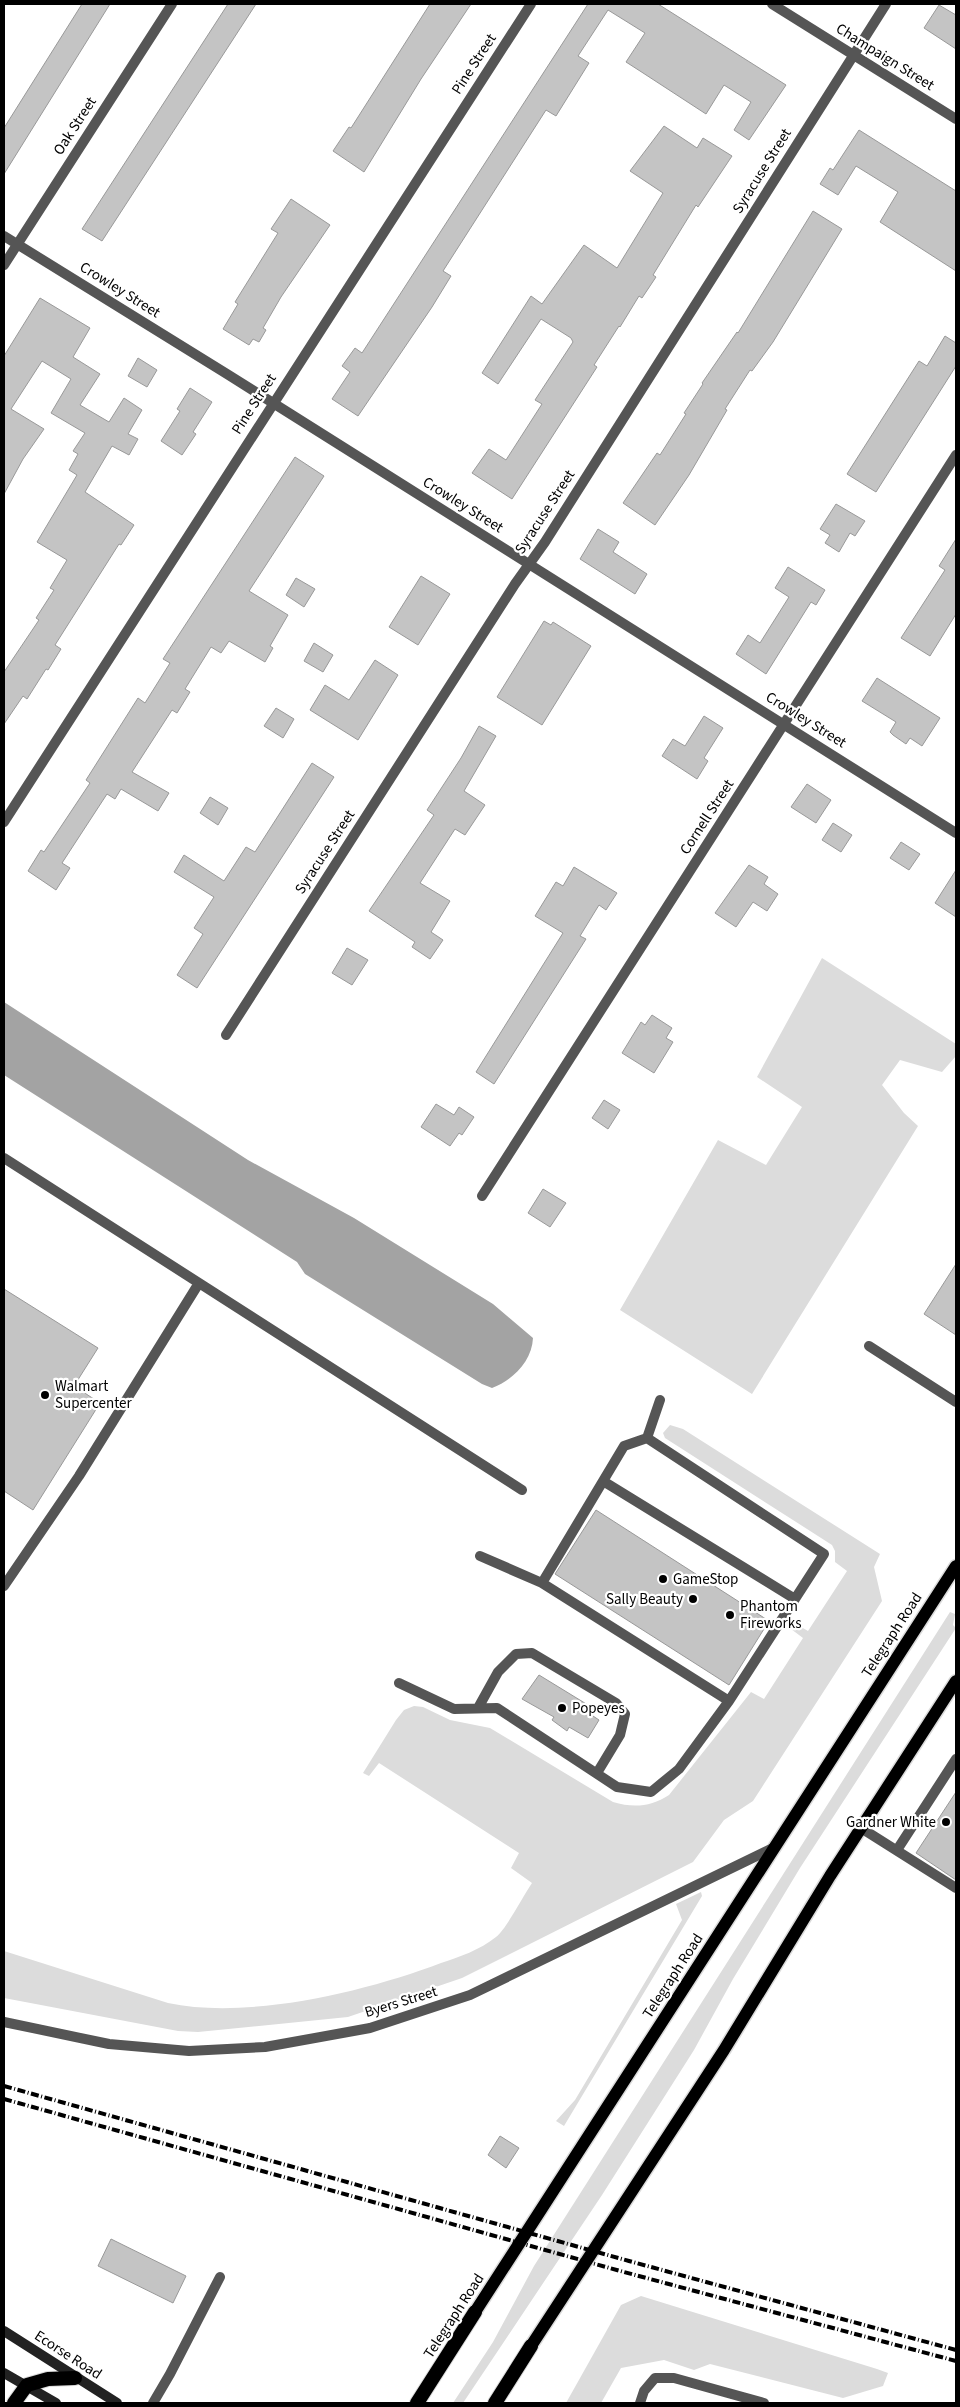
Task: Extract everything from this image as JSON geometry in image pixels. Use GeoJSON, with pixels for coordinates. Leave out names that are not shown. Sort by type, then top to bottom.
{"type":"FeatureCollection","features":[{"type":"Feature","properties":{"kind":"highway","name":"Telegraph Road"},"geometry":{"type":"LineString","coordinates":[[417,2403],[475,2312]]}},
{"type":"Feature","properties":{"kind":"highway"},"geometry":{"type":"LineString","coordinates":[[495,2403],[532,2346]]}},
{"type":"Feature","properties":{"kind":"highway"},"geometry":{"type":"LineString","coordinates":[[14,2403],[27,2385],[48,2379],[75,2378]]}},
{"type":"Feature","properties":{"kind":"main road","name":"Telegraph Road"},"geometry":{"type":"LineString","coordinates":[[475,2312],[955,1571]]}},
{"type":"Feature","properties":{"kind":"main road"},"geometry":{"type":"LineString","coordinates":[[532,2346],[718,2058],[956,1681]]}},
{"type":"Feature","properties":{"kind":"main road","name":"Ecorse Road"},"geometry":{"type":"LineString","coordinates":[[4,2331],[117,2403]]}},
{"type":"Feature","properties":{"kind":"main road"},"geometry":{"type":"LineString","coordinates":[[4,2372],[56,2403]]}},
{"type":"Feature","properties":{"kind":"street","name":"Oak Street"},"geometry":{"type":"LineString","coordinates":[[4,265],[172,4]]}},
{"type":"Feature","properties":{"kind":"street","name":"Pine Street"},"geometry":{"type":"LineString","coordinates":[[4,822],[531,4]]}},
{"type":"Feature","properties":{"kind":"street","name":"Champaign Street"},"geometry":{"type":"LineString","coordinates":[[772,4],[956,119]]}},
{"type":"Feature","properties":{"kind":"street","name":"Syracuse Street"},"geometry":{"type":"LineString","coordinates":[[226,1035],[886,4]]}},
{"type":"Feature","properties":{"kind":"street","name":"Crowley Street"},"geometry":{"type":"LineString","coordinates":[[4,236],[956,833]]}},
{"type":"Feature","properties":{"kind":"street","name":"Cornell Street"},"geometry":{"type":"LineString","coordinates":[[482,1196],[956,455]]}},
{"type":"Feature","properties":{"kind":"street"},"geometry":{"type":"LineString","coordinates":[[4,1158],[522,1490]]}},
{"type":"Feature","properties":{"kind":"street"},"geometry":{"type":"LineString","coordinates":[[4,1586],[79,1476],[199,1283]]}},
{"type":"Feature","properties":{"kind":"street"},"geometry":{"type":"LineString","coordinates":[[869,1346],[956,1402]]}},
{"type":"Feature","properties":{"kind":"street"},"geometry":{"type":"LineString","coordinates":[[647,1438],[660,1400]]}},
{"type":"Feature","properties":{"kind":"street"},"geometry":{"type":"LineString","coordinates":[[542,1583],[624,1446],[647,1438]]}},
{"type":"Feature","properties":{"kind":"street"},"geometry":{"type":"LineString","coordinates":[[399,1684],[454,1709],[497,1708],[617,1787],[652,1792],[679,1769],[729,1702],[824,1554],[647,1438]]}},
{"type":"Feature","properties":{"kind":"street"},"geometry":{"type":"LineString","coordinates":[[603,1481],[794,1599]]}},
{"type":"Feature","properties":{"kind":"street"},"geometry":{"type":"LineString","coordinates":[[480,1556],[542,1583],[729,1702]]}},
{"type":"Feature","properties":{"kind":"street"},"geometry":{"type":"LineString","coordinates":[[478,1708],[498,1672],[516,1654],[532,1654],[616,1703],[625,1714],[620,1735],[597,1773]]}},
{"type":"Feature","properties":{"kind":"street"},"geometry":{"type":"LineString","coordinates":[[896,1850],[956,1759]]}},
{"type":"Feature","properties":{"kind":"street"},"geometry":{"type":"LineString","coordinates":[[862,1828],[956,1888]]}},
{"type":"Feature","properties":{"kind":"street","name":"Byers Street"},"geometry":{"type":"LineString","coordinates":[[4,2022],[109,2044],[189,2051],[265,2047],[370,2028],[470,1995],[776,1846]]}},
{"type":"Feature","properties":{"kind":"street"},"geometry":{"type":"LineString","coordinates":[[153,2403],[220,2278]]}},
{"type":"Feature","properties":{"kind":"street"},"geometry":{"type":"LineString","coordinates":[[640,2403],[644,2391],[655,2378],[674,2378],[764,2403]]}},
{"type":"Feature","properties":{"kind":"shaded area"},"geometry":{"type":"Polygon","coordinates":[[[822,958],[956,1044],[956,1056],[942,1072],[900,1060],[882,1085],[904,1113],[918,1126],[752,1394],[620,1310],[718,1140],[766,1165],[802,1107],[757,1077],[822,958]]]}},
{"type":"Feature","properties":{"kind":"shaded area"},"geometry":{"type":"Polygon","coordinates":[[[4,1002],[248,1160],[354,1218],[493,1304],[533,1338],[532,1346],[525,1362],[514,1375],[500,1384],[492,1388],[482,1384],[305,1274],[297,1262],[4,1075],[4,1002]]]}},
{"type":"Feature","properties":{"kind":"shaded area"},"geometry":{"type":"Polygon","coordinates":[[[670,1425],[683,1429],[880,1554],[874,1567],[882,1601],[753,1801],[724,1820],[693,1862],[462,1978],[348,2017],[198,2032],[178,2031],[4,1998],[4,1951],[168,2003],[199,2007],[233,2008],[306,2000],[342,1993],[411,1974],[462,1956],[490,1942],[505,1927],[532,1883],[511,1868],[519,1853],[379,1763],[369,1776],[363,1773],[396,1720],[404,1710],[414,1706],[423,1707],[450,1720],[490,1728],[613,1802],[635,1806],[649,1804],[669,1795],[751,1692],[764,1699],[803,1638],[791,1629],[792,1625],[796,1624],[808,1631],[847,1571],[835,1562],[835,1551],[832,1545],[665,1438],[663,1433],[670,1425]]]}},
{"type":"Feature","properties":{"kind":"shaded area"},"geometry":{"type":"Polygon","coordinates":[[[950,1612],[955,1614],[953,1625],[956,1628],[800,1868],[733,1979],[694,2050],[602,2195],[463,2403],[453,2403],[493,2342],[534,2266],[950,1612]]]}},
{"type":"Feature","properties":{"kind":"shaded area"},"geometry":{"type":"Polygon","coordinates":[[[701,1892],[702,1896],[564,2126],[556,2121],[575,2100],[682,1920],[676,1904],[701,1892]]]}},
{"type":"Feature","properties":{"kind":"shaded area"},"geometry":{"type":"Polygon","coordinates":[[[641,2296],[888,2373],[883,2386],[843,2398],[710,2364],[694,2370],[664,2360],[621,2368],[601,2403],[566,2403],[621,2305],[641,2296]]]}},
{"type":"Feature","properties":{"kind":"building"},"geometry":{"type":"Polygon","coordinates":[[[82,4],[110,4],[4,174],[4,128],[82,4]]]}},
{"type":"Feature","properties":{"kind":"building"},"geometry":{"type":"Polygon","coordinates":[[[228,4],[256,4],[102,241],[82,229],[228,4]]]}},
{"type":"Feature","properties":{"kind":"building"},"geometry":{"type":"Polygon","coordinates":[[[430,4],[471,4],[421,79],[364,172],[333,151],[349,127],[351,128],[430,4]]]}},
{"type":"Feature","properties":{"kind":"building"},"geometry":{"type":"Polygon","coordinates":[[[588,4],[658,4],[786,85],[749,140],[734,130],[751,102],[724,85],[706,114],[626,62],[645,33],[608,10],[578,56],[589,63],[556,116],[546,110],[443,271],[451,276],[432,307],[358,416],[332,399],[350,372],[342,366],[355,348],[362,353],[588,4]]]}},
{"type":"Feature","properties":{"kind":"building"},"geometry":{"type":"Polygon","coordinates":[[[939,5],[956,15],[956,49],[924,28],[939,5]]]}},
{"type":"Feature","properties":{"kind":"building"},"geometry":{"type":"Polygon","coordinates":[[[664,126],[697,148],[703,138],[732,156],[698,207],[696,205],[653,275],[656,277],[642,298],[639,296],[619,326],[594,365],[597,367],[512,499],[472,473],[489,449],[506,460],[542,404],[535,400],[573,342],[571,338],[541,319],[498,384],[482,373],[531,296],[542,304],[584,245],[617,268],[663,193],[630,171],[664,126]]]}},
{"type":"Feature","properties":{"kind":"building"},"geometry":{"type":"Polygon","coordinates":[[[859,130],[956,191],[956,271],[880,222],[898,192],[856,166],[838,195],[820,184],[830,168],[833,170],[859,130]]]}},
{"type":"Feature","properties":{"kind":"building"},"geometry":{"type":"Polygon","coordinates":[[[291,199],[330,225],[281,297],[263,328],[266,330],[259,342],[253,339],[249,345],[223,329],[238,304],[235,302],[278,233],[271,229],[291,199]]]}},
{"type":"Feature","properties":{"kind":"building"},"geometry":{"type":"Polygon","coordinates":[[[813,211],[842,229],[773,342],[752,371],[750,370],[725,409],[727,410],[689,475],[655,525],[623,503],[657,453],[660,455],[686,414],[684,413],[702,383],[738,333],[813,211]]]}},
{"type":"Feature","properties":{"kind":"building"},"geometry":{"type":"Polygon","coordinates":[[[40,298],[90,328],[73,357],[100,374],[80,405],[109,422],[124,398],[142,410],[128,434],[138,439],[129,455],[112,446],[85,492],[134,525],[121,545],[119,544],[55,645],[61,649],[48,670],[46,669],[27,699],[23,696],[4,724],[4,672],[39,620],[36,618],[54,590],[50,588],[67,560],[37,542],[77,475],[69,470],[78,454],[73,451],[85,433],[51,413],[71,379],[42,361],[11,409],[44,429],[23,459],[4,494],[4,356],[40,298]]]}},
{"type":"Feature","properties":{"kind":"building"},"geometry":{"type":"Polygon","coordinates":[[[945,336],[956,343],[956,366],[876,492],[847,474],[919,361],[927,366],[945,336]]]}},
{"type":"Feature","properties":{"kind":"building"},"geometry":{"type":"Polygon","coordinates":[[[138,358],[157,370],[147,387],[128,376],[138,358]]]}},
{"type":"Feature","properties":{"kind":"building"},"geometry":{"type":"Polygon","coordinates":[[[190,388],[212,402],[193,432],[196,434],[182,455],[161,441],[180,411],[177,409],[190,388]]]}},
{"type":"Feature","properties":{"kind":"building"},"geometry":{"type":"Polygon","coordinates":[[[295,457],[324,476],[249,591],[288,615],[270,646],[273,648],[265,662],[229,641],[221,653],[211,647],[185,689],[190,692],[177,713],[172,710],[132,772],[169,793],[158,811],[121,789],[115,799],[107,794],[62,863],[70,868],[56,890],[28,871],[41,850],[44,852],[90,783],[86,780],[138,698],[145,703],[170,663],[163,659],[295,457]]]}},
{"type":"Feature","properties":{"kind":"building"},"geometry":{"type":"Polygon","coordinates":[[[836,504],[865,521],[855,536],[850,533],[839,552],[825,543],[830,535],[820,529],[836,504]]]}},
{"type":"Feature","properties":{"kind":"building"},"geometry":{"type":"Polygon","coordinates":[[[598,529],[619,542],[613,552],[647,574],[635,594],[580,559],[598,529]]]}},
{"type":"Feature","properties":{"kind":"building"},"geometry":{"type":"Polygon","coordinates":[[[956,539],[956,614],[930,656],[901,638],[945,570],[939,566],[956,539]]]}},
{"type":"Feature","properties":{"kind":"building"},"geometry":{"type":"Polygon","coordinates":[[[788,567],[825,590],[816,605],[811,602],[766,674],[736,654],[748,635],[760,643],[789,597],[775,588],[788,567]]]}},
{"type":"Feature","properties":{"kind":"building"},"geometry":{"type":"Polygon","coordinates":[[[421,576],[450,594],[418,645],[389,627],[421,576]]]}},
{"type":"Feature","properties":{"kind":"building"},"geometry":{"type":"Polygon","coordinates":[[[296,578],[315,589],[304,607],[286,595],[296,578]]]}},
{"type":"Feature","properties":{"kind":"building"},"geometry":{"type":"Polygon","coordinates":[[[544,621],[551,625],[553,622],[591,646],[542,725],[497,697],[544,621]]]}},
{"type":"Feature","properties":{"kind":"building"},"geometry":{"type":"Polygon","coordinates":[[[314,643],[333,655],[323,672],[304,661],[314,643]]]}},
{"type":"Feature","properties":{"kind":"building"},"geometry":{"type":"Polygon","coordinates":[[[375,660],[398,675],[358,740],[310,710],[325,685],[349,700],[375,660]]]}},
{"type":"Feature","properties":{"kind":"building"},"geometry":{"type":"Polygon","coordinates":[[[877,678],[940,718],[922,746],[910,738],[906,744],[893,735],[890,732],[896,722],[862,701],[877,678]]]}},
{"type":"Feature","properties":{"kind":"building"},"geometry":{"type":"Polygon","coordinates":[[[276,708],[294,719],[283,738],[264,726],[276,708]]]}},
{"type":"Feature","properties":{"kind":"building"},"geometry":{"type":"Polygon","coordinates":[[[704,716],[723,728],[704,758],[708,761],[697,779],[662,756],[673,739],[685,746],[704,716]]]}},
{"type":"Feature","properties":{"kind":"building"},"geometry":{"type":"Polygon","coordinates":[[[479,726],[496,736],[464,791],[485,805],[465,835],[455,829],[420,883],[450,901],[431,932],[443,940],[430,959],[412,947],[415,942],[369,911],[434,815],[427,810],[461,758],[479,726]]]}},
{"type":"Feature","properties":{"kind":"building"},"geometry":{"type":"Polygon","coordinates":[[[312,763],[334,777],[197,988],[177,975],[203,934],[194,928],[214,897],[174,872],[184,855],[224,881],[246,847],[255,852],[312,763]]]}},
{"type":"Feature","properties":{"kind":"building"},"geometry":{"type":"Polygon","coordinates":[[[807,784],[831,800],[816,823],[791,807],[807,784]]]}},
{"type":"Feature","properties":{"kind":"building"},"geometry":{"type":"Polygon","coordinates":[[[210,797],[228,808],[218,825],[200,813],[210,797]]]}},
{"type":"Feature","properties":{"kind":"building"},"geometry":{"type":"Polygon","coordinates":[[[833,823],[852,835],[841,852],[822,840],[833,823]]]}},
{"type":"Feature","properties":{"kind":"building"},"geometry":{"type":"Polygon","coordinates":[[[901,842],[920,854],[909,870],[890,858],[901,842]]]}},
{"type":"Feature","properties":{"kind":"building"},"geometry":{"type":"Polygon","coordinates":[[[749,865],[768,877],[764,884],[778,894],[767,911],[753,902],[736,927],[715,913],[749,865]]]}},
{"type":"Feature","properties":{"kind":"building"},"geometry":{"type":"Polygon","coordinates":[[[574,867],[617,893],[606,910],[599,905],[580,936],[586,939],[494,1084],[476,1072],[563,933],[535,916],[556,882],[563,886],[574,867]]]}},
{"type":"Feature","properties":{"kind":"building"},"geometry":{"type":"Polygon","coordinates":[[[956,870],[956,917],[935,903],[956,870]]]}},
{"type":"Feature","properties":{"kind":"building"},"geometry":{"type":"Polygon","coordinates":[[[347,948],[368,960],[352,985],[332,973],[347,948]]]}},
{"type":"Feature","properties":{"kind":"building"},"geometry":{"type":"Polygon","coordinates":[[[652,1015],[672,1028],[666,1038],[673,1042],[654,1073],[622,1053],[641,1022],[645,1025],[652,1015]]]}},
{"type":"Feature","properties":{"kind":"building"},"geometry":{"type":"Polygon","coordinates":[[[604,1100],[620,1110],[608,1129],[592,1118],[604,1100]]]}},
{"type":"Feature","properties":{"kind":"building"},"geometry":{"type":"Polygon","coordinates":[[[436,1104],[454,1115],[459,1107],[474,1117],[462,1135],[459,1133],[450,1146],[421,1127],[436,1104]]]}},
{"type":"Feature","properties":{"kind":"building"},"geometry":{"type":"Polygon","coordinates":[[[543,1189],[566,1203],[550,1227],[528,1213],[543,1189]]]}},
{"type":"Feature","properties":{"kind":"building"},"geometry":{"type":"Polygon","coordinates":[[[956,1264],[956,1335],[924,1314],[956,1264]]]}},
{"type":"Feature","properties":{"kind":"building","name":"Walmart Supercenter"},"geometry":{"type":"Polygon","coordinates":[[[4,1289],[98,1348],[74,1386],[100,1403],[33,1510],[4,1491],[4,1289]]]}},
{"type":"Feature","properties":{"kind":"building"},"geometry":{"type":"Polygon","coordinates":[[[596,1510],[769,1621],[729,1685],[555,1574],[596,1510]]]}},
{"type":"Feature","properties":{"kind":"building","name":"Popeyes"},"geometry":{"type":"Polygon","coordinates":[[[539,1675],[588,1705],[584,1710],[599,1720],[588,1738],[569,1727],[567,1731],[552,1720],[554,1717],[522,1699],[539,1675]]]}},
{"type":"Feature","properties":{"kind":"building","name":"Gardner White"},"geometry":{"type":"Polygon","coordinates":[[[956,1792],[956,1880],[916,1853],[956,1792]]]}},
{"type":"Feature","properties":{"kind":"building"},"geometry":{"type":"Polygon","coordinates":[[[500,2136],[519,2148],[506,2168],[488,2155],[500,2136]]]}},
{"type":"Feature","properties":{"kind":"building"},"geometry":{"type":"Polygon","coordinates":[[[111,2239],[186,2276],[173,2303],[98,2266],[111,2239]]]}},
{"type":"Feature","properties":{"kind":"railway"},"geometry":{"type":"LineString","coordinates":[[4,2086],[629,2261],[956,2350]]}},
{"type":"Feature","properties":{"kind":"railway"},"geometry":{"type":"LineString","coordinates":[[4,2099],[624,2272],[956,2361]]}},
{"type":"Feature","properties":{"kind":"place","name":"Walmart Supercenter"},"geometry":{"type":"Point","coordinates":[45,1395]}},
{"type":"Feature","properties":{"kind":"place","name":"GameStop"},"geometry":{"type":"Point","coordinates":[663,1579]}},
{"type":"Feature","properties":{"kind":"place","name":"Sally Beauty"},"geometry":{"type":"Point","coordinates":[693,1599]}},
{"type":"Feature","properties":{"kind":"place","name":"Phantom Fireworks"},"geometry":{"type":"Point","coordinates":[730,1615]}},
{"type":"Feature","properties":{"kind":"place","name":"Popeyes"},"geometry":{"type":"Point","coordinates":[562,1708]}},
{"type":"Feature","properties":{"kind":"place","name":"Gardner White"},"geometry":{"type":"Point","coordinates":[946,1822]}}]}
